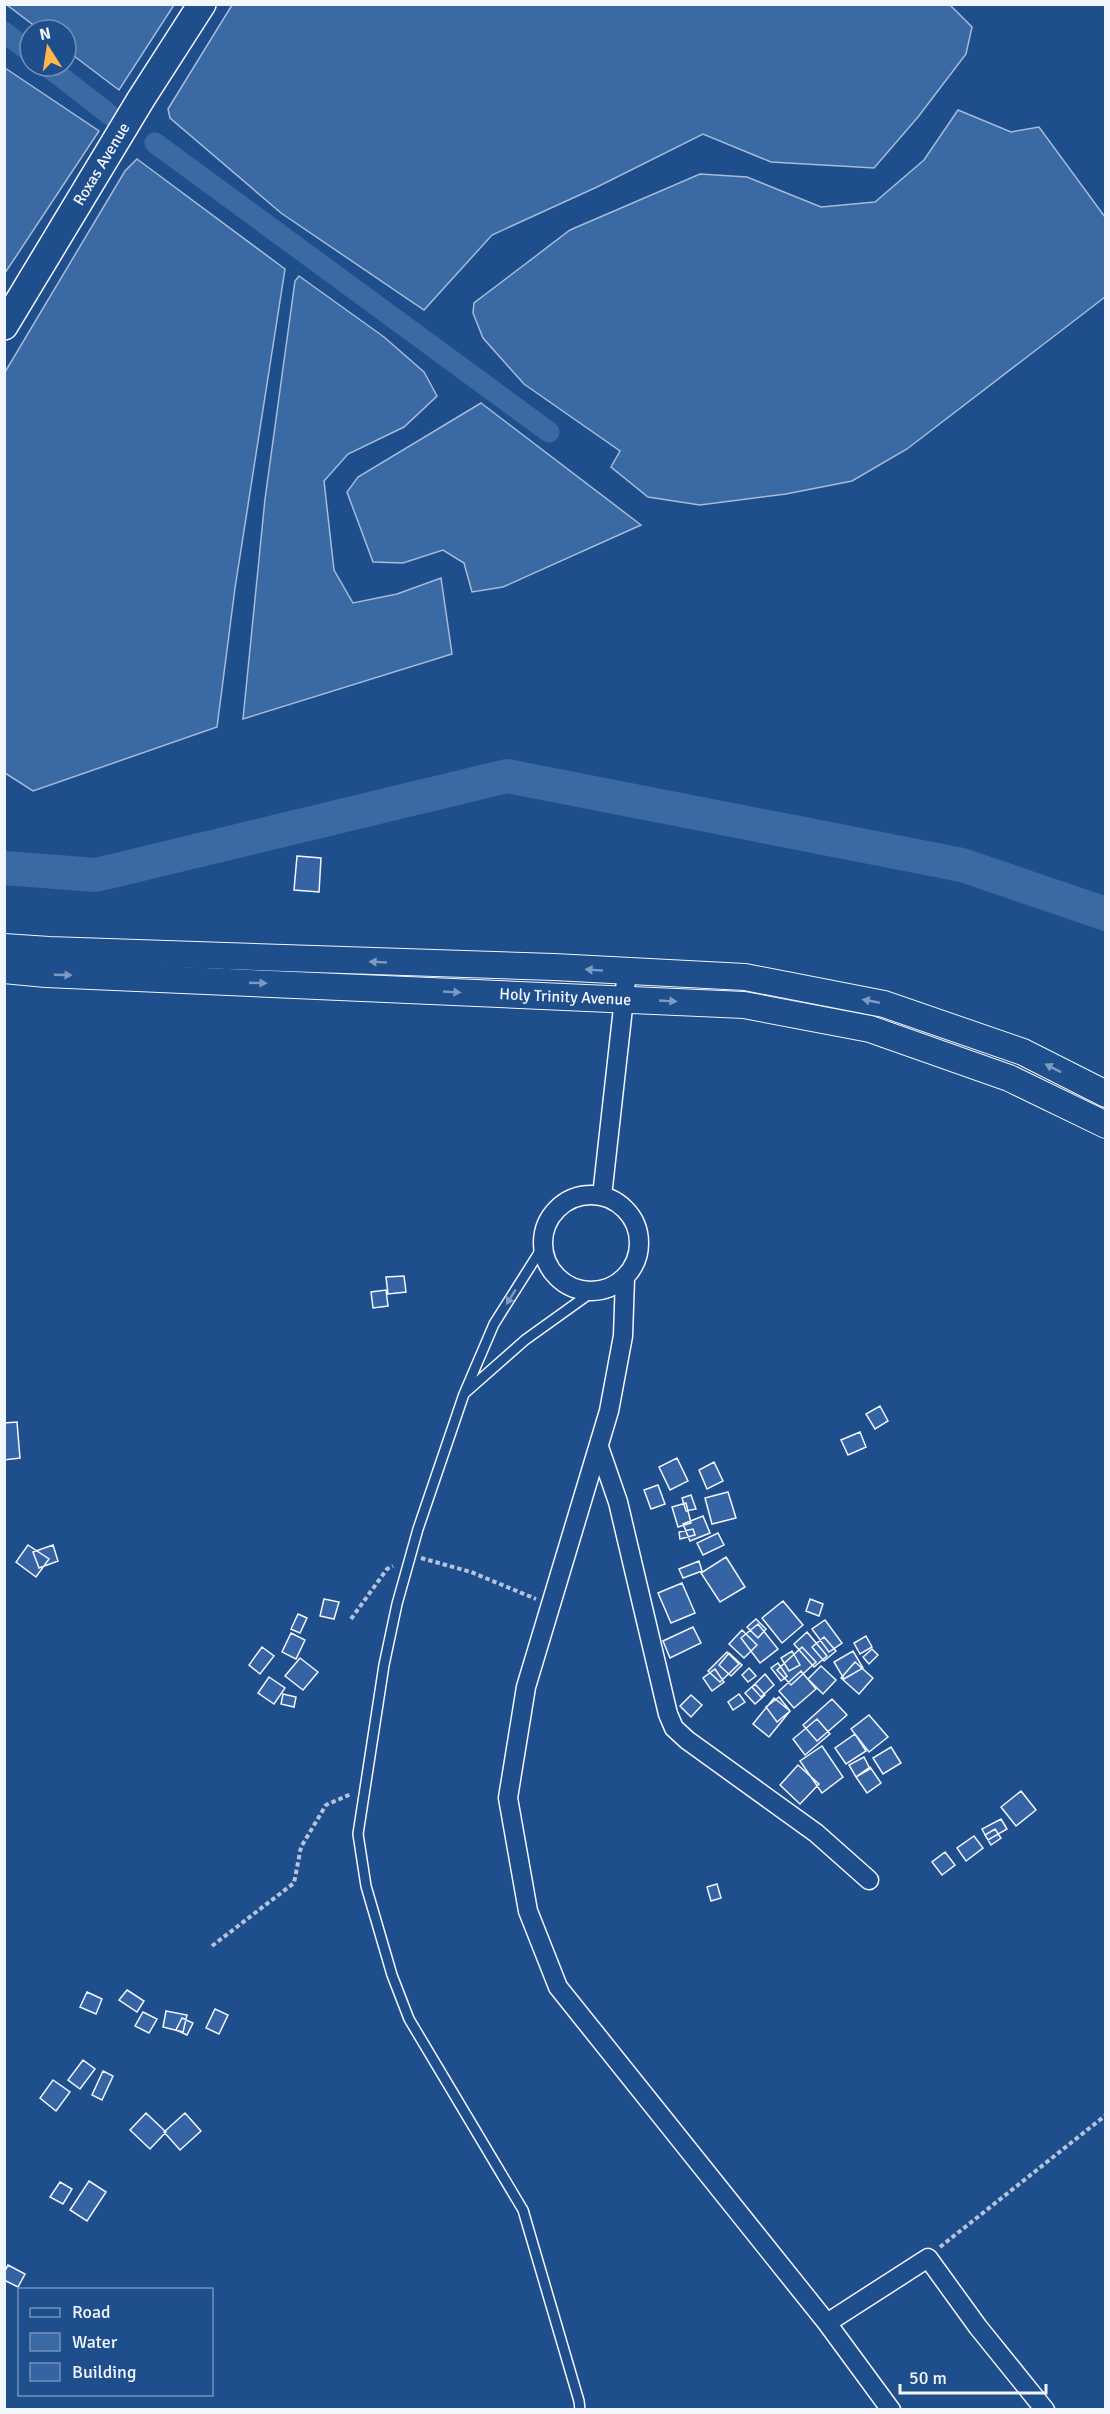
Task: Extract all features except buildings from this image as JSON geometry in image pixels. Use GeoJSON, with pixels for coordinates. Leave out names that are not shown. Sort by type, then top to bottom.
{"type":"FeatureCollection","features":[{"type":"Feature","properties":{"kind":"main road","name":"Roxas Avenue"},"geometry":{"type":"LineString","coordinates":[[4,326],[201,4]]}},
{"type":"Feature","properties":{"kind":"main road","name":"Holy Trinity Avenue"},"geometry":{"type":"LineString","coordinates":[[4,946],[48,951],[554,967],[745,977],[884,1004],[1023,1052],[1106,1094]]}},
{"type":"Feature","properties":{"kind":"main road","name":"Holy Trinity Avenue"},"geometry":{"type":"LineString","coordinates":[[4,970],[46,974],[744,1005],[870,1029],[1009,1078],[1106,1125]]}},
{"type":"Feature","properties":{"kind":"street"},"geometry":{"type":"LineString","coordinates":[[602,1196],[627,972]]}},
{"type":"Feature","properties":{"kind":"street"},"geometry":{"type":"LineString","coordinates":[[584,1196],[602,1196],[618,1203],[631,1216],[636,1226],[639,1250],[635,1263],[625,1278],[610,1288],[592,1292],[574,1289],[558,1279],[547,1265],[542,1248],[544,1230],[553,1214],[566,1202],[584,1196]]}},
{"type":"Feature","properties":{"kind":"street"},"geometry":{"type":"LineString","coordinates":[[625,1278],[623,1335],[609,1410],[526,1687],[508,1798],[528,1911],[558,1987],[827,2324],[891,2409]]}},
{"type":"Feature","properties":{"kind":"street"},"geometry":{"type":"LineString","coordinates":[[599,1447],[618,1502],[668,1714],[674,1728],[687,1740],[816,1833],[869,1880]]}},
{"type":"Feature","properties":{"kind":"street"},"geometry":{"type":"LineString","coordinates":[[827,2324],[928,2258],[978,2327],[1045,2409]]}},
{"type":"Feature","properties":{"kind":"lane"},"geometry":{"type":"LineString","coordinates":[[542,1248],[494,1324],[464,1394],[418,1529],[384,1665],[358,1834],[366,1886],[392,1975],[409,2019],[523,2210],[580,2409]]}},
{"type":"Feature","properties":{"kind":"lane"},"geometry":{"type":"LineString","coordinates":[[464,1394],[525,1340],[592,1292]]}},
{"type":"Feature","properties":{"kind":"path"},"geometry":{"type":"LineString","coordinates":[[351,1619],[387,1569],[413,1556],[471,1572],[550,1605]]}},
{"type":"Feature","properties":{"kind":"path"},"geometry":{"type":"LineString","coordinates":[[212,1946],[294,1883],[301,1847],[326,1805],[365,1787]]}},
{"type":"Feature","properties":{"kind":"path"},"geometry":{"type":"LineString","coordinates":[[928,2258],[979,2214],[1106,2115]]}},
{"type":"Feature","properties":{"kind":"water"},"geometry":{"type":"Polygon","coordinates":[[[7,5],[174,5],[119,90],[78,59],[78,18],[24,18],[7,5]]]}},
{"type":"Feature","properties":{"kind":"water"},"geometry":{"type":"Polygon","coordinates":[[[232,5],[950,5],[972,27],[966,54],[918,117],[874,168],[771,162],[703,134],[597,187],[492,235],[424,310],[281,213],[170,118],[168,109],[232,5]]]}},
{"type":"Feature","properties":{"kind":"water"},"geometry":{"type":"Polygon","coordinates":[[[5,68],[99,131],[5,273],[5,68]]]}},
{"type":"Feature","properties":{"kind":"water"},"geometry":{"type":"Polygon","coordinates":[[[958,110],[1011,132],[1039,127],[1105,217],[1105,297],[907,449],[852,481],[786,494],[700,505],[648,497],[611,467],[620,451],[524,384],[483,338],[473,313],[474,303],[570,230],[700,174],[747,177],[821,207],[875,202],[924,160],[958,110]]]}},
{"type":"Feature","properties":{"kind":"water"},"geometry":{"type":"Polygon","coordinates":[[[137,159],[285,269],[235,588],[217,727],[33,791],[5,773],[5,372],[125,171],[137,159]]]}},
{"type":"Feature","properties":{"kind":"water"},"geometry":{"type":"Polygon","coordinates":[[[299,276],[384,337],[424,372],[437,396],[404,427],[348,454],[324,481],[334,570],[353,603],[397,594],[441,578],[452,654],[243,719],[265,499],[295,281],[299,276]]]}},
{"type":"Feature","properties":{"kind":"water"},"geometry":{"type":"Polygon","coordinates":[[[481,403],[641,525],[503,587],[472,592],[464,563],[443,550],[403,563],[373,562],[347,492],[358,477],[481,403]]]}},
{"type":"Feature","properties":{"kind":"waterway"},"geometry":{"type":"LineString","coordinates":[[4,32],[18,43]]}},
{"type":"Feature","properties":{"kind":"waterway"},"geometry":{"type":"LineString","coordinates":[[62,78],[110,115]]}},
{"type":"Feature","properties":{"kind":"waterway"},"geometry":{"type":"LineString","coordinates":[[155,143],[549,432]]}},
{"type":"Feature","properties":{"kind":"waterway"},"geometry":{"type":"LineString","coordinates":[[4,868],[96,875],[507,776],[962,865],[1106,914]]}}]}
